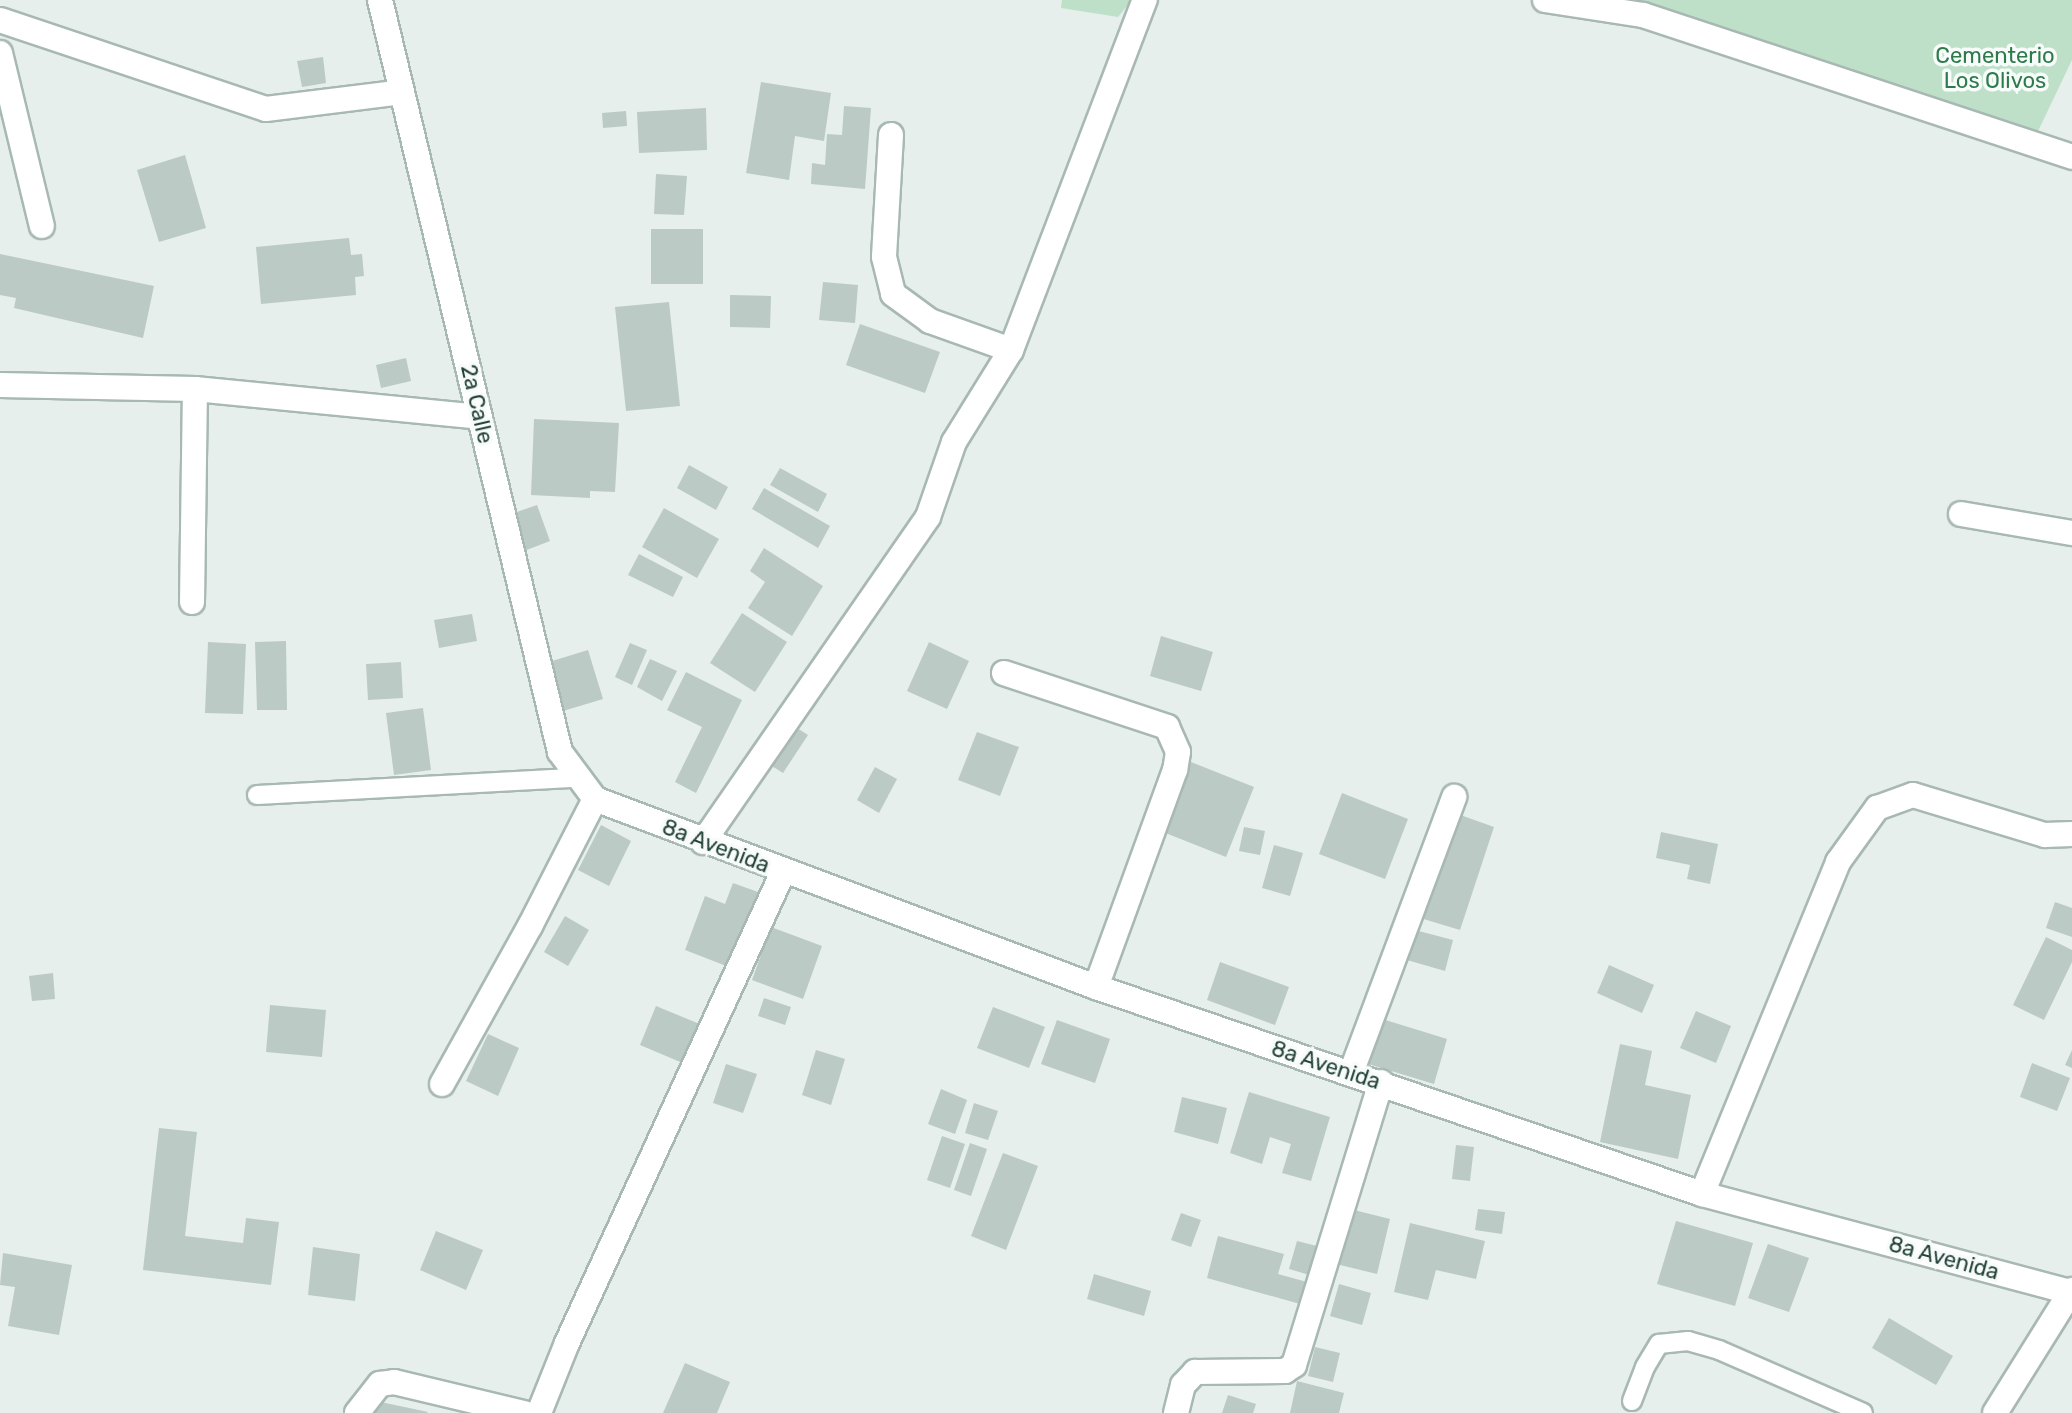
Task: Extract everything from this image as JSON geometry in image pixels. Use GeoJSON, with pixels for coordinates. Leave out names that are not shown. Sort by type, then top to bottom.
{"type":"FeatureCollection","features":[{"type":"Feature","properties":{"kind":"street","name":"2a Calle"},"geometry":{"type":"LineString","coordinates":[[380,0],[560,752],[576,778],[595,799]]}},
{"type":"Feature","properties":{"kind":"street"},"geometry":{"type":"LineString","coordinates":[[703,842],[928,517],[954,442],[1011,350],[1145,0]]}},
{"type":"Feature","properties":{"kind":"street"},"geometry":{"type":"LineString","coordinates":[[1545,0],[1643,15],[2072,157]]}},
{"type":"Feature","properties":{"kind":"street"},"geometry":{"type":"LineString","coordinates":[[0,20],[266,109],[402,92]]}},
{"type":"Feature","properties":{"kind":"street"},"geometry":{"type":"LineString","coordinates":[[0,53],[42,226]]}},
{"type":"Feature","properties":{"kind":"street"},"geometry":{"type":"LineString","coordinates":[[891,135],[884,257],[893,294],[930,321],[1011,350]]}},
{"type":"Feature","properties":{"kind":"street"},"geometry":{"type":"LineString","coordinates":[[0,385],[195,389],[480,417]]}},
{"type":"Feature","properties":{"kind":"street"},"geometry":{"type":"LineString","coordinates":[[192,602],[195,389]]}},
{"type":"Feature","properties":{"kind":"street"},"geometry":{"type":"LineString","coordinates":[[1961,514],[2072,533]]}},
{"type":"Feature","properties":{"kind":"street"},"geometry":{"type":"LineString","coordinates":[[1004,673],[1167,727],[1178,752],[1175,770],[1096,987]]}},
{"type":"Feature","properties":{"kind":"street"},"geometry":{"type":"LineString","coordinates":[[1702,1194],[1838,862],[1877,808],[1913,795],[2045,835],[2072,834]]}},
{"type":"Feature","properties":{"kind":"street"},"geometry":{"type":"LineString","coordinates":[[1351,1073],[1454,797]]}},
{"type":"Feature","properties":{"kind":"street"},"geometry":{"type":"LineString","coordinates":[[442,1084],[530,926],[595,799]]}},
{"type":"Feature","properties":{"kind":"street","name":"8a Avenida"},"geometry":{"type":"LineString","coordinates":[[595,799],[1096,987],[1702,1194],[2071,1291]]}},
{"type":"Feature","properties":{"kind":"street"},"geometry":{"type":"LineString","coordinates":[[539,1413],[573,1329],[783,872]]}},
{"type":"Feature","properties":{"kind":"street"},"geometry":{"type":"LineString","coordinates":[[1176,1413],[1183,1385],[1195,1372],[1285,1371],[1294,1365],[1381,1082]]}},
{"type":"Feature","properties":{"kind":"street"},"geometry":{"type":"LineString","coordinates":[[1995,1413],[2071,1291]]}},
{"type":"Feature","properties":{"kind":"street"},"geometry":{"type":"LineString","coordinates":[[357,1413],[380,1384],[394,1382],[524,1413]]}},
{"type":"Feature","properties":{"kind":"lane"},"geometry":{"type":"LineString","coordinates":[[257,795],[576,778]]}},
{"type":"Feature","properties":{"kind":"lane"},"geometry":{"type":"LineString","coordinates":[[1632,1401],[1645,1367],[1659,1344],[1688,1341],[1719,1350],[1863,1413]]}},
{"type":"Feature","properties":{"kind":"green space"},"geometry":{"type":"Polygon","coordinates":[[[1062,0],[1132,0],[1118,17],[1061,8],[1062,0]]]}},
{"type":"Feature","properties":{"kind":"green space","name":"Cementerio Los Olivos"},"geometry":{"type":"Polygon","coordinates":[[[1546,0],[2072,0],[2072,60],[2029,150],[1777,64],[1546,0]]]}},
{"type":"Feature","properties":{"kind":"building"},"geometry":{"type":"Polygon","coordinates":[[[323,57],[326,83],[302,87],[297,61],[323,57]]]}},
{"type":"Feature","properties":{"kind":"building"},"geometry":{"type":"Polygon","coordinates":[[[761,82],[831,93],[824,141],[795,136],[789,180],[746,173],[761,82]]]}},
{"type":"Feature","properties":{"kind":"building"},"geometry":{"type":"Polygon","coordinates":[[[844,106],[871,108],[865,189],[811,184],[812,163],[825,165],[827,134],[842,135],[844,106]]]}},
{"type":"Feature","properties":{"kind":"building"},"geometry":{"type":"Polygon","coordinates":[[[706,108],[707,150],[639,153],[637,112],[706,108]]]}},
{"type":"Feature","properties":{"kind":"building"},"geometry":{"type":"Polygon","coordinates":[[[626,111],[627,126],[603,128],[602,113],[626,111]]]}},
{"type":"Feature","properties":{"kind":"building"},"geometry":{"type":"Polygon","coordinates":[[[185,155],[206,228],[159,242],[137,170],[185,155]]]}},
{"type":"Feature","properties":{"kind":"building"},"geometry":{"type":"Polygon","coordinates":[[[656,174],[687,176],[684,215],[654,214],[656,174]]]}},
{"type":"Feature","properties":{"kind":"building"},"geometry":{"type":"Polygon","coordinates":[[[651,229],[703,229],[703,284],[651,284],[651,229]]]}},
{"type":"Feature","properties":{"kind":"building"},"geometry":{"type":"Polygon","coordinates":[[[349,238],[351,255],[362,254],[364,276],[355,277],[356,295],[261,304],[256,247],[349,238]]]}},
{"type":"Feature","properties":{"kind":"building"},"geometry":{"type":"Polygon","coordinates":[[[0,254],[154,286],[143,338],[14,308],[16,298],[0,295],[0,254]]]}},
{"type":"Feature","properties":{"kind":"building"},"geometry":{"type":"Polygon","coordinates":[[[823,282],[858,285],[855,323],[819,320],[823,282]]]}},
{"type":"Feature","properties":{"kind":"building"},"geometry":{"type":"Polygon","coordinates":[[[730,295],[771,296],[770,328],[730,327],[730,295]]]}},
{"type":"Feature","properties":{"kind":"building"},"geometry":{"type":"Polygon","coordinates":[[[669,302],[680,406],[626,411],[615,307],[669,302]]]}},
{"type":"Feature","properties":{"kind":"building"},"geometry":{"type":"Polygon","coordinates":[[[860,324],[940,352],[925,393],[846,365],[860,324]]]}},
{"type":"Feature","properties":{"kind":"building"},"geometry":{"type":"Polygon","coordinates":[[[406,358],[411,381],[381,388],[376,365],[406,358]]]}},
{"type":"Feature","properties":{"kind":"building"},"geometry":{"type":"Polygon","coordinates":[[[534,419],[619,423],[615,492],[590,491],[590,498],[531,495],[534,419]]]}},
{"type":"Feature","properties":{"kind":"building"},"geometry":{"type":"Polygon","coordinates":[[[689,465],[728,487],[716,510],[677,488],[689,465]]]}},
{"type":"Feature","properties":{"kind":"building"},"geometry":{"type":"Polygon","coordinates":[[[780,468],[827,494],[818,512],[770,485],[780,468]]]}},
{"type":"Feature","properties":{"kind":"building"},"geometry":{"type":"Polygon","coordinates":[[[764,488],[830,526],[818,548],[752,509],[764,488]]]}},
{"type":"Feature","properties":{"kind":"building"},"geometry":{"type":"Polygon","coordinates":[[[537,505],[550,541],[524,551],[511,514],[537,505]]]}},
{"type":"Feature","properties":{"kind":"building"},"geometry":{"type":"Polygon","coordinates":[[[664,508],[719,539],[697,578],[642,547],[664,508]]]}},
{"type":"Feature","properties":{"kind":"building"},"geometry":{"type":"Polygon","coordinates":[[[764,548],[823,586],[792,636],[748,608],[765,582],[750,571],[764,548]]]}},
{"type":"Feature","properties":{"kind":"building"},"geometry":{"type":"Polygon","coordinates":[[[639,554],[683,577],[673,597],[628,575],[639,554]]]}},
{"type":"Feature","properties":{"kind":"building"},"geometry":{"type":"Polygon","coordinates":[[[742,613],[787,642],[755,692],[710,663],[742,613]]]}},
{"type":"Feature","properties":{"kind":"building"},"geometry":{"type":"Polygon","coordinates":[[[472,614],[477,641],[439,648],[434,620],[472,614]]]}},
{"type":"Feature","properties":{"kind":"building"},"geometry":{"type":"Polygon","coordinates":[[[1161,636],[1213,652],[1201,691],[1150,676],[1161,636]]]}},
{"type":"Feature","properties":{"kind":"building"},"geometry":{"type":"Polygon","coordinates":[[[286,641],[287,710],[257,710],[255,642],[286,641]]]}},
{"type":"Feature","properties":{"kind":"building"},"geometry":{"type":"Polygon","coordinates":[[[208,642],[246,644],[243,714],[205,713],[208,642]]]}},
{"type":"Feature","properties":{"kind":"building"},"geometry":{"type":"Polygon","coordinates":[[[929,642],[969,661],[947,709],[907,691],[929,642]]]}},
{"type":"Feature","properties":{"kind":"building"},"geometry":{"type":"Polygon","coordinates":[[[630,643],[647,650],[632,685],[615,677],[630,643]]]}},
{"type":"Feature","properties":{"kind":"building"},"geometry":{"type":"Polygon","coordinates":[[[588,650],[603,699],[563,711],[549,662],[588,650]]]}},
{"type":"Feature","properties":{"kind":"building"},"geometry":{"type":"Polygon","coordinates":[[[650,659],[677,671],[662,701],[637,687],[650,659]]]}},
{"type":"Feature","properties":{"kind":"building"},"geometry":{"type":"Polygon","coordinates":[[[401,662],[403,698],[368,700],[366,664],[401,662]]]}},
{"type":"Feature","properties":{"kind":"building"},"geometry":{"type":"Polygon","coordinates":[[[686,672],[742,700],[696,793],[675,782],[702,727],[667,710],[686,672]]]}},
{"type":"Feature","properties":{"kind":"building"},"geometry":{"type":"Polygon","coordinates":[[[423,708],[431,770],[394,775],[386,713],[423,708]]]}},
{"type":"Feature","properties":{"kind":"building"},"geometry":{"type":"Polygon","coordinates":[[[789,723],[808,735],[783,773],[764,761],[789,723]]]}},
{"type":"Feature","properties":{"kind":"building"},"geometry":{"type":"Polygon","coordinates":[[[977,732],[1019,747],[1000,796],[958,780],[977,732]]]}},
{"type":"Feature","properties":{"kind":"building"},"geometry":{"type":"Polygon","coordinates":[[[1191,762],[1254,787],[1226,857],[1163,832],[1191,762]]]}},
{"type":"Feature","properties":{"kind":"building"},"geometry":{"type":"Polygon","coordinates":[[[875,767],[897,779],[879,813],[857,800],[875,767]]]}},
{"type":"Feature","properties":{"kind":"building"},"geometry":{"type":"Polygon","coordinates":[[[1342,793],[1408,819],[1385,879],[1319,854],[1342,793]]]}},
{"type":"Feature","properties":{"kind":"building"},"geometry":{"type":"Polygon","coordinates":[[[1452,812],[1494,827],[1460,930],[1417,917],[1452,812]]]}},
{"type":"Feature","properties":{"kind":"building"},"geometry":{"type":"Polygon","coordinates":[[[601,825],[631,841],[609,886],[578,870],[601,825]]]}},
{"type":"Feature","properties":{"kind":"building"},"geometry":{"type":"Polygon","coordinates":[[[1244,827],[1265,831],[1260,855],[1239,851],[1244,827]]]}},
{"type":"Feature","properties":{"kind":"building"},"geometry":{"type":"Polygon","coordinates":[[[1661,832],[1718,844],[1710,884],[1687,879],[1690,865],[1656,858],[1661,832]]]}},
{"type":"Feature","properties":{"kind":"building"},"geometry":{"type":"Polygon","coordinates":[[[1274,845],[1303,853],[1290,896],[1262,888],[1274,845]]]}},
{"type":"Feature","properties":{"kind":"building"},"geometry":{"type":"Polygon","coordinates":[[[733,883],[758,892],[729,967],[685,950],[705,896],[725,904],[733,883]]]}},
{"type":"Feature","properties":{"kind":"building"},"geometry":{"type":"Polygon","coordinates":[[[2055,902],[2072,908],[2072,937],[2046,928],[2055,902]]]}},
{"type":"Feature","properties":{"kind":"building"},"geometry":{"type":"Polygon","coordinates":[[[565,916],[589,930],[568,966],[544,952],[565,916]]]}},
{"type":"Feature","properties":{"kind":"building"},"geometry":{"type":"Polygon","coordinates":[[[771,927],[822,946],[803,999],[752,980],[771,927]]]}},
{"type":"Feature","properties":{"kind":"building"},"geometry":{"type":"Polygon","coordinates":[[[1415,930],[1453,940],[1445,971],[1407,960],[1415,930]]]}},
{"type":"Feature","properties":{"kind":"building"},"geometry":{"type":"Polygon","coordinates":[[[2046,937],[2072,950],[2072,962],[2044,1020],[2013,1005],[2046,937]]]}},
{"type":"Feature","properties":{"kind":"building"},"geometry":{"type":"Polygon","coordinates":[[[1220,962],[1289,987],[1275,1025],[1207,1000],[1220,962]]]}},
{"type":"Feature","properties":{"kind":"building"},"geometry":{"type":"Polygon","coordinates":[[[1609,965],[1654,985],[1642,1013],[1597,993],[1609,965]]]}},
{"type":"Feature","properties":{"kind":"building"},"geometry":{"type":"Polygon","coordinates":[[[53,973],[55,999],[32,1001],[29,976],[53,973]]]}},
{"type":"Feature","properties":{"kind":"building"},"geometry":{"type":"Polygon","coordinates":[[[764,998],[791,1007],[785,1025],[758,1016],[764,998]]]}},
{"type":"Feature","properties":{"kind":"building"},"geometry":{"type":"Polygon","coordinates":[[[270,1005],[326,1010],[322,1057],[266,1052],[270,1005]]]}},
{"type":"Feature","properties":{"kind":"building"},"geometry":{"type":"Polygon","coordinates":[[[656,1006],[702,1025],[685,1064],[640,1045],[656,1006]]]}},
{"type":"Feature","properties":{"kind":"building"},"geometry":{"type":"Polygon","coordinates":[[[993,1007],[1045,1027],[1029,1068],[977,1048],[993,1007]]]}},
{"type":"Feature","properties":{"kind":"building"},"geometry":{"type":"Polygon","coordinates":[[[1696,1011],[1731,1026],[1716,1063],[1680,1048],[1696,1011]]]}},
{"type":"Feature","properties":{"kind":"building"},"geometry":{"type":"Polygon","coordinates":[[[1379,1018],[1447,1039],[1434,1084],[1365,1063],[1379,1018]]]}},
{"type":"Feature","properties":{"kind":"building"},"geometry":{"type":"Polygon","coordinates":[[[1057,1020],[1110,1039],[1095,1083],[1041,1064],[1057,1020]]]}},
{"type":"Feature","properties":{"kind":"building"},"geometry":{"type":"Polygon","coordinates":[[[488,1034],[519,1048],[498,1096],[466,1081],[488,1034]]]}},
{"type":"Feature","properties":{"kind":"building"},"geometry":{"type":"Polygon","coordinates":[[[1620,1044],[1652,1051],[1645,1085],[1691,1095],[1678,1159],[1600,1142],[1620,1044]]]}},
{"type":"Feature","properties":{"kind":"building"},"geometry":{"type":"Polygon","coordinates":[[[816,1050],[845,1059],[831,1105],[802,1095],[816,1050]]]}},
{"type":"Feature","properties":{"kind":"building"},"geometry":{"type":"Polygon","coordinates":[[[2072,1050],[2072,1068],[2065,1065],[2072,1050]]]}},
{"type":"Feature","properties":{"kind":"building"},"geometry":{"type":"Polygon","coordinates":[[[2032,1063],[2070,1078],[2057,1111],[2020,1097],[2032,1063]]]}},
{"type":"Feature","properties":{"kind":"building"},"geometry":{"type":"Polygon","coordinates":[[[726,1064],[757,1074],[743,1113],[713,1103],[726,1064]]]}},
{"type":"Feature","properties":{"kind":"building"},"geometry":{"type":"Polygon","coordinates":[[[941,1089],[967,1100],[955,1134],[928,1124],[941,1089]]]}},
{"type":"Feature","properties":{"kind":"building"},"geometry":{"type":"Polygon","coordinates":[[[1249,1092],[1330,1117],[1311,1181],[1282,1173],[1291,1144],[1270,1137],[1262,1164],[1230,1153],[1249,1092]]]}},
{"type":"Feature","properties":{"kind":"building"},"geometry":{"type":"Polygon","coordinates":[[[1182,1097],[1227,1108],[1218,1144],[1174,1132],[1182,1097]]]}},
{"type":"Feature","properties":{"kind":"building"},"geometry":{"type":"Polygon","coordinates":[[[974,1103],[998,1111],[988,1140],[965,1133],[974,1103]]]}},
{"type":"Feature","properties":{"kind":"building"},"geometry":{"type":"Polygon","coordinates":[[[159,1128],[197,1132],[185,1236],[243,1243],[246,1218],[279,1222],[271,1285],[143,1270],[159,1128]]]}},
{"type":"Feature","properties":{"kind":"building"},"geometry":{"type":"Polygon","coordinates":[[[942,1136],[965,1144],[950,1188],[927,1180],[942,1136]]]}},
{"type":"Feature","properties":{"kind":"building"},"geometry":{"type":"Polygon","coordinates":[[[970,1143],[987,1149],[971,1196],[954,1190],[970,1143]]]}},
{"type":"Feature","properties":{"kind":"building"},"geometry":{"type":"Polygon","coordinates":[[[1456,1145],[1474,1147],[1470,1181],[1452,1179],[1456,1145]]]}},
{"type":"Feature","properties":{"kind":"building"},"geometry":{"type":"Polygon","coordinates":[[[1003,1153],[1038,1166],[1006,1250],[971,1236],[1003,1153]]]}},
{"type":"Feature","properties":{"kind":"building"},"geometry":{"type":"Polygon","coordinates":[[[1346,1208],[1390,1219],[1377,1274],[1332,1263],[1346,1208]]]}},
{"type":"Feature","properties":{"kind":"building"},"geometry":{"type":"Polygon","coordinates":[[[1478,1209],[1505,1212],[1502,1234],[1475,1230],[1478,1209]]]}},
{"type":"Feature","properties":{"kind":"building"},"geometry":{"type":"Polygon","coordinates":[[[1181,1213],[1201,1220],[1191,1247],[1171,1240],[1181,1213]]]}},
{"type":"Feature","properties":{"kind":"building"},"geometry":{"type":"Polygon","coordinates":[[[1676,1221],[1753,1243],[1735,1306],[1657,1284],[1676,1221]]]}},
{"type":"Feature","properties":{"kind":"building"},"geometry":{"type":"Polygon","coordinates":[[[1410,1223],[1485,1241],[1476,1279],[1436,1270],[1428,1300],[1394,1292],[1410,1223]]]}},
{"type":"Feature","properties":{"kind":"building"},"geometry":{"type":"Polygon","coordinates":[[[436,1231],[483,1250],[466,1290],[420,1270],[436,1231]]]}},
{"type":"Feature","properties":{"kind":"building"},"geometry":{"type":"Polygon","coordinates":[[[1218,1236],[1284,1254],[1278,1274],[1307,1282],[1300,1304],[1207,1278],[1218,1236]]]}},
{"type":"Feature","properties":{"kind":"building"},"geometry":{"type":"Polygon","coordinates":[[[1297,1241],[1321,1247],[1313,1276],[1289,1269],[1297,1241]]]}},
{"type":"Feature","properties":{"kind":"building"},"geometry":{"type":"Polygon","coordinates":[[[1768,1244],[1809,1258],[1789,1312],[1748,1298],[1768,1244]]]}},
{"type":"Feature","properties":{"kind":"building"},"geometry":{"type":"Polygon","coordinates":[[[313,1247],[360,1254],[355,1301],[308,1295],[313,1247]]]}},
{"type":"Feature","properties":{"kind":"building"},"geometry":{"type":"Polygon","coordinates":[[[3,1253],[72,1265],[59,1335],[8,1326],[15,1287],[0,1285],[3,1253]]]}},
{"type":"Feature","properties":{"kind":"building"},"geometry":{"type":"Polygon","coordinates":[[[1094,1274],[1151,1291],[1144,1316],[1087,1299],[1094,1274]]]}},
{"type":"Feature","properties":{"kind":"building"},"geometry":{"type":"Polygon","coordinates":[[[1339,1284],[1371,1293],[1362,1325],[1330,1316],[1339,1284]]]}},
{"type":"Feature","properties":{"kind":"building"},"geometry":{"type":"Polygon","coordinates":[[[1889,1318],[1953,1356],[1936,1385],[1872,1348],[1889,1318]]]}},
{"type":"Feature","properties":{"kind":"building"},"geometry":{"type":"Polygon","coordinates":[[[1315,1347],[1340,1353],[1333,1382],[1308,1376],[1315,1347]]]}},
{"type":"Feature","properties":{"kind":"building"},"geometry":{"type":"Polygon","coordinates":[[[685,1363],[730,1382],[717,1413],[663,1413],[685,1363]]]}},
{"type":"Feature","properties":{"kind":"building"},"geometry":{"type":"Polygon","coordinates":[[[1297,1381],[1344,1393],[1339,1413],[1290,1413],[1297,1381]]]}},
{"type":"Feature","properties":{"kind":"building"},"geometry":{"type":"Polygon","coordinates":[[[1228,1395],[1256,1404],[1253,1413],[1222,1413],[1228,1395]]]}},
{"type":"Feature","properties":{"kind":"building"},"geometry":{"type":"Polygon","coordinates":[[[376,1401],[428,1412],[373,1413],[376,1401]]]}}]}
